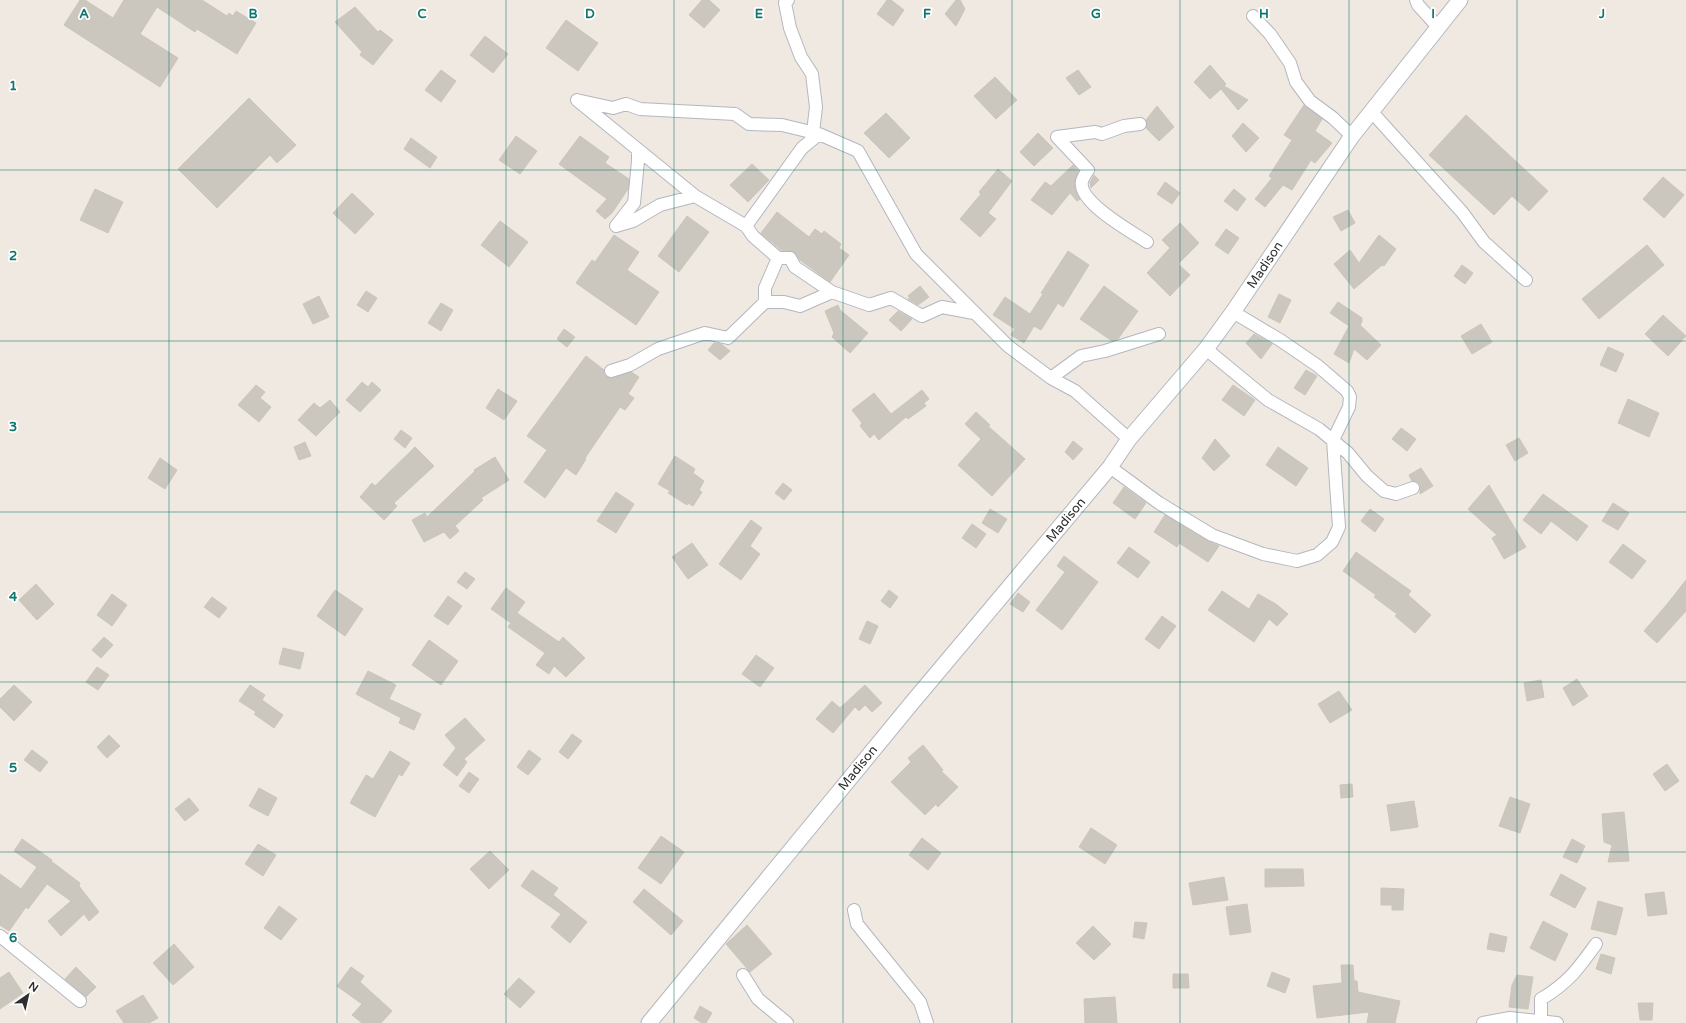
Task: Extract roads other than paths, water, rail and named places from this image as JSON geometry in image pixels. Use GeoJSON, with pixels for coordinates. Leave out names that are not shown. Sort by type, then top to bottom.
{"type":"FeatureCollection","features":[{"type":"Feature","properties":{"kind":"street"},"geometry":{"type":"LineString","coordinates":[[746,226],[802,148],[816,133],[816,107],[812,74],[801,57],[790,28],[785,3],[788,0]]}},
{"type":"Feature","properties":{"kind":"street"},"geometry":{"type":"LineString","coordinates":[[1416,0],[1418,5],[1438,27]]}},
{"type":"Feature","properties":{"kind":"street","name":"Madison"},"geometry":{"type":"LineString","coordinates":[[649,1023],[911,704],[1110,467],[1128,439],[1206,349],[1233,312],[1352,136],[1460,0]]}},
{"type":"Feature","properties":{"kind":"street"},"geometry":{"type":"LineString","coordinates":[[1253,16],[1270,34],[1290,63],[1296,82],[1310,102],[1334,118],[1352,136]]}},
{"type":"Feature","properties":{"kind":"street"},"geometry":{"type":"LineString","coordinates":[[974,313],[942,308],[922,316],[891,298],[869,305],[832,292],[796,267],[790,258],[778,258],[753,236],[746,226],[695,196],[577,100],[613,108],[626,104],[640,109],[735,114],[749,124],[782,125],[816,133],[858,151],[916,254],[1008,346],[1051,378],[1075,391],[1128,439]]}},
{"type":"Feature","properties":{"kind":"street"},"geometry":{"type":"LineString","coordinates":[[1371,111],[1462,212],[1484,242],[1526,280]]}},
{"type":"Feature","properties":{"kind":"street"},"geometry":{"type":"LineString","coordinates":[[1140,124],[1124,126],[1102,134],[1095,132],[1057,137],[1088,170],[1082,181],[1083,192],[1094,205],[1147,242]]}},
{"type":"Feature","properties":{"kind":"street"},"geometry":{"type":"LineString","coordinates":[[638,150],[634,203],[616,226],[634,221],[660,205],[695,196]]}},
{"type":"Feature","properties":{"kind":"street"},"geometry":{"type":"LineString","coordinates":[[765,302],[765,288],[778,258]]}},
{"type":"Feature","properties":{"kind":"street"},"geometry":{"type":"LineString","coordinates":[[611,371],[630,365],[658,349],[705,333],[728,338],[765,302],[784,302],[800,306],[832,292]]}},
{"type":"Feature","properties":{"kind":"street"},"geometry":{"type":"LineString","coordinates":[[1110,467],[1159,503],[1212,535],[1263,554],[1297,561],[1317,555],[1332,542],[1339,527],[1332,440],[1349,408],[1350,398],[1347,391],[1328,374],[1292,348],[1233,312]]}},
{"type":"Feature","properties":{"kind":"street"},"geometry":{"type":"LineString","coordinates":[[1051,378],[1081,356],[1105,351],[1159,334]]}},
{"type":"Feature","properties":{"kind":"street"},"geometry":{"type":"LineString","coordinates":[[1206,349],[1268,400],[1319,429],[1348,453],[1367,476],[1384,491],[1396,494],[1414,488]]}},
{"type":"Feature","properties":{"kind":"street"},"geometry":{"type":"LineString","coordinates":[[854,910],[857,924],[920,1002],[927,1023]]}},
{"type":"Feature","properties":{"kind":"street"},"geometry":{"type":"LineString","coordinates":[[0,936],[80,1001]]}},
{"type":"Feature","properties":{"kind":"street"},"geometry":{"type":"LineString","coordinates":[[1541,1021],[1541,999],[1566,982],[1580,968],[1596,944]]}},
{"type":"Feature","properties":{"kind":"street"},"geometry":{"type":"LineString","coordinates":[[743,975],[758,999],[787,1023]]}},
{"type":"Feature","properties":{"kind":"street"},"geometry":{"type":"LineString","coordinates":[[1483,1023],[1511,1020],[1557,1023]]}}]}
